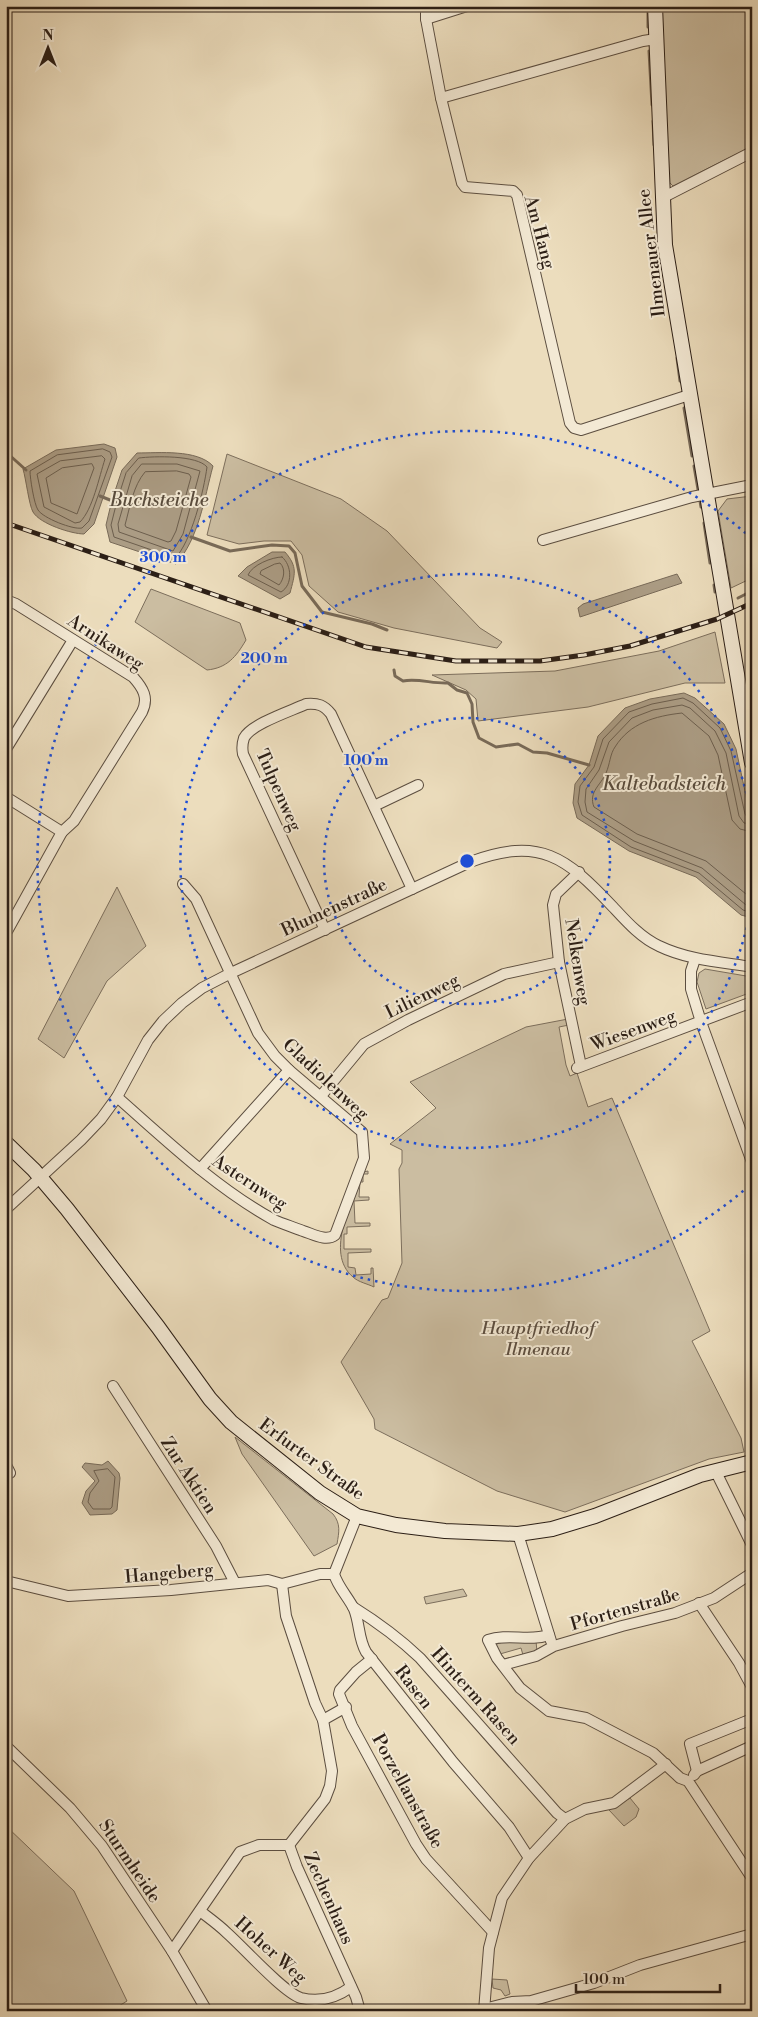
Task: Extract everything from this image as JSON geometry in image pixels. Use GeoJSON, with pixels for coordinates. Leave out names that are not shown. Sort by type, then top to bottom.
{"type":"FeatureCollection","features":[{"type":"Feature","properties":{"kind":"main road","name":"Ilmenauer Allee"},"geometry":{"type":"LineString","coordinates":[[654,6],[665,245],[752,763]]}},
{"type":"Feature","properties":{"kind":"main road","name":"Erfurter Straße"},"geometry":{"type":"LineString","coordinates":[[6,1143],[67,1209],[230,1422],[320,1492],[357,1516],[396,1525],[445,1531],[518,1534],[552,1529],[595,1516],[715,1470],[752,1462]]}},
{"type":"Feature","properties":{"kind":"street"},"geometry":{"type":"LineString","coordinates":[[426,6],[426,19],[441,98],[634,43],[656,39]]}},
{"type":"Feature","properties":{"kind":"street"},"geometry":{"type":"LineString","coordinates":[[426,19],[467,6]]}},
{"type":"Feature","properties":{"kind":"street","name":"Am Hang"},"geometry":{"type":"LineString","coordinates":[[441,98],[462,183],[465,186],[513,191],[517,195],[570,423],[574,428],[581,430],[690,396]]}},
{"type":"Feature","properties":{"kind":"street"},"geometry":{"type":"LineString","coordinates":[[662,198],[752,152]]}},
{"type":"Feature","properties":{"kind":"street"},"geometry":{"type":"LineString","coordinates":[[543,540],[706,494],[752,485]]}},
{"type":"Feature","properties":{"kind":"street","name":"Arnikaweg"},"geometry":{"type":"LineString","coordinates":[[6,600],[16,604],[133,677],[143,688],[145,706],[74,820],[62,832],[8,927]]}},
{"type":"Feature","properties":{"kind":"street"},"geometry":{"type":"LineString","coordinates":[[6,748],[73,640]]}},
{"type":"Feature","properties":{"kind":"street","name":"Tulpenweg"},"geometry":{"type":"LineString","coordinates":[[325,930],[243,754],[244,738],[253,728],[306,704],[320,705],[331,714],[412,888]]}},
{"type":"Feature","properties":{"kind":"street"},"geometry":{"type":"LineString","coordinates":[[374,806],[418,785]]}},
{"type":"Feature","properties":{"kind":"street"},"geometry":{"type":"LineString","coordinates":[[6,797],[62,832]]}},
{"type":"Feature","properties":{"kind":"street","name":"Blumenstraße"},"geometry":{"type":"LineString","coordinates":[[6,1209],[101,1119],[117,1097],[133,1064],[148,1040],[163,1020],[202,988],[412,888],[491,854],[530,851],[549,855],[566,862],[579,872],[624,920],[659,946],[695,959],[752,967]]}},
{"type":"Feature","properties":{"kind":"street","name":"Nelkenweg"},"geometry":{"type":"LineString","coordinates":[[579,872],[556,894],[554,900],[560,962],[579,1067]]}},
{"type":"Feature","properties":{"kind":"street","name":"Gladiolenweg"},"geometry":{"type":"LineString","coordinates":[[183,884],[196,899],[258,1033],[274,1056],[362,1132],[364,1158]]}},
{"type":"Feature","properties":{"kind":"street"},"geometry":{"type":"LineString","coordinates":[[695,959],[691,971],[691,989],[701,1022]]}},
{"type":"Feature","properties":{"kind":"street","name":"Lilienweg"},"geometry":{"type":"LineString","coordinates":[[321,1096],[364,1044],[504,974],[560,962]]}},
{"type":"Feature","properties":{"kind":"street","name":"Wiesenweg"},"geometry":{"type":"LineString","coordinates":[[579,1067],[752,1002]]}},
{"type":"Feature","properties":{"kind":"street","name":"Wiesenweg"},"geometry":{"type":"LineString","coordinates":[[701,1022],[752,1162]]}},
{"type":"Feature","properties":{"kind":"street"},"geometry":{"type":"LineString","coordinates":[[200,1169],[289,1070]]}},
{"type":"Feature","properties":{"kind":"street","name":"Asternweg"},"geometry":{"type":"LineString","coordinates":[[117,1097],[200,1169],[237,1197],[275,1220],[321,1237],[331,1238],[338,1229],[364,1158]]}},
{"type":"Feature","properties":{"kind":"street","name":"Zur Aktien"},"geometry":{"type":"LineString","coordinates":[[113,1386],[216,1546],[235,1583]]}},
{"type":"Feature","properties":{"kind":"street"},"geometry":{"type":"LineString","coordinates":[[715,1470],[752,1545]]}},
{"type":"Feature","properties":{"kind":"street"},"geometry":{"type":"LineString","coordinates":[[334,1574],[357,1516]]}},
{"type":"Feature","properties":{"kind":"street"},"geometry":{"type":"LineString","coordinates":[[518,1534],[554,1646]]}},
{"type":"Feature","properties":{"kind":"street","name":"Pfortenstraße"},"geometry":{"type":"LineString","coordinates":[[503,1665],[536,1656],[554,1646],[675,1612],[714,1598],[752,1573]]}},
{"type":"Feature","properties":{"kind":"street","name":"Hangeberg"},"geometry":{"type":"LineString","coordinates":[[6,1581],[68,1596],[171,1590],[268,1580],[282,1584],[320,1574],[334,1574]]}},
{"type":"Feature","properties":{"kind":"street","name":"Rasen"},"geometry":{"type":"LineString","coordinates":[[334,1574],[353,1607],[357,1619],[360,1642],[453,1762],[509,1827],[530,1858]]}},
{"type":"Feature","properties":{"kind":"street"},"geometry":{"type":"LineString","coordinates":[[282,1584],[286,1616],[315,1704],[323,1720],[332,1771],[330,1786],[325,1799],[289,1845]]}},
{"type":"Feature","properties":{"kind":"street"},"geometry":{"type":"LineString","coordinates":[[699,1603],[739,1663],[752,1687]]}},
{"type":"Feature","properties":{"kind":"street","name":"Hinterm Rasen"},"geometry":{"type":"LineString","coordinates":[[353,1607],[404,1642],[557,1813],[565,1819]]}},
{"type":"Feature","properties":{"kind":"street","name":"Pfortenstraße"},"geometry":{"type":"LineString","coordinates":[[549,1634],[539,1638],[498,1636],[488,1640],[520,1688],[549,1710],[586,1718],[653,1753],[680,1778],[688,1781],[752,1878]]}},
{"type":"Feature","properties":{"kind":"street","name":"Porzellanstraße"},"geometry":{"type":"LineString","coordinates":[[372,1659],[356,1672],[340,1690],[339,1694],[346,1707],[352,1726],[421,1851],[493,1932]]}},
{"type":"Feature","properties":{"kind":"street"},"geometry":{"type":"LineString","coordinates":[[323,1720],[346,1707]]}},
{"type":"Feature","properties":{"kind":"street"},"geometry":{"type":"LineString","coordinates":[[697,1771],[691,1754],[690,1744],[752,1719]]}},
{"type":"Feature","properties":{"kind":"street","name":"Sturmheide"},"geometry":{"type":"LineString","coordinates":[[6,1746],[86,1826],[172,1951],[207,2011]]}},
{"type":"Feature","properties":{"kind":"street"},"geometry":{"type":"LineString","coordinates":[[688,1781],[697,1771],[752,1746]]}},
{"type":"Feature","properties":{"kind":"street"},"geometry":{"type":"LineString","coordinates":[[666,1764],[614,1803],[585,1809],[565,1819],[530,1858],[502,1898],[489,1948],[484,2010],[512,2002],[530,2001],[594,1983],[640,1965],[752,1934]]}},
{"type":"Feature","properties":{"kind":"street","name":"Zechenhaus"},"geometry":{"type":"LineString","coordinates":[[172,1951],[240,1852],[259,1844],[289,1845],[297,1867],[352,1987],[360,2011]]}},
{"type":"Feature","properties":{"kind":"street","name":"Hoher Weg"},"geometry":{"type":"LineString","coordinates":[[200,1911],[226,1931],[286,1990],[300,1998],[315,2001],[326,2000],[341,1995],[352,1987]]}},
{"type":"Feature","properties":{"kind":"green space"},"geometry":{"type":"Polygon","coordinates":[[[659,6],[752,6],[752,146],[673,186],[667,180],[659,6]]]}},
{"type":"Feature","properties":{"kind":"green space"},"geometry":{"type":"Polygon","coordinates":[[[227,454],[341,499],[387,531],[480,628],[502,642],[497,648],[394,628],[338,612],[309,586],[302,555],[291,541],[264,541],[239,544],[207,535],[227,454]]]}},
{"type":"Feature","properties":{"kind":"green space"},"geometry":{"type":"Polygon","coordinates":[[[752,496],[752,578],[731,588],[718,511],[727,499],[752,496]]]}},
{"type":"Feature","properties":{"kind":"green space"},"geometry":{"type":"Polygon","coordinates":[[[151,589],[240,623],[246,640],[230,661],[220,667],[207,670],[135,622],[151,589]]]}},
{"type":"Feature","properties":{"kind":"green space"},"geometry":{"type":"Polygon","coordinates":[[[715,632],[725,683],[685,683],[588,707],[478,721],[476,699],[466,690],[432,675],[555,671],[659,651],[715,632]]]}},
{"type":"Feature","properties":{"kind":"green space"},"geometry":{"type":"Polygon","coordinates":[[[117,887],[146,946],[107,981],[64,1058],[38,1039],[117,887]]]}},
{"type":"Feature","properties":{"kind":"green space"},"geometry":{"type":"Polygon","coordinates":[[[705,969],[752,977],[752,992],[706,1009],[697,982],[699,973],[705,969]]]}},
{"type":"Feature","properties":{"kind":"green space","name":"Hauptfriedhof Ilmenau"},"geometry":{"type":"Polygon","coordinates":[[[568,1019],[569,1025],[559,1027],[570,1076],[577,1073],[588,1107],[612,1098],[710,1331],[692,1341],[741,1438],[744,1452],[709,1459],[565,1512],[497,1491],[375,1429],[374,1419],[341,1362],[382,1300],[388,1298],[402,1263],[399,1169],[402,1163],[402,1150],[390,1144],[436,1108],[410,1082],[526,1027],[568,1019]]]}},
{"type":"Feature","properties":{"kind":"green space"},"geometry":{"type":"Polygon","coordinates":[[[368,1171],[368,1174],[363,1174],[363,1182],[360,1182],[359,1197],[369,1197],[369,1200],[354,1201],[355,1223],[370,1223],[370,1226],[347,1227],[347,1234],[344,1234],[344,1249],[371,1249],[371,1252],[348,1253],[348,1267],[355,1268],[356,1275],[371,1274],[371,1268],[373,1268],[374,1287],[360,1282],[353,1277],[345,1267],[341,1254],[343,1226],[363,1172],[368,1171]]]}},
{"type":"Feature","properties":{"kind":"green space"},"geometry":{"type":"Polygon","coordinates":[[[235,1437],[333,1514],[336,1518],[339,1532],[337,1544],[314,1556],[242,1454],[235,1437]]]}},
{"type":"Feature","properties":{"kind":"green space"},"geometry":{"type":"Polygon","coordinates":[[[463,1589],[467,1596],[426,1604],[424,1597],[463,1589]]]}},
{"type":"Feature","properties":{"kind":"green space"},"geometry":{"type":"Polygon","coordinates":[[[536,1641],[537,1652],[523,1655],[521,1648],[500,1654],[494,1645],[503,1642],[536,1641]]]}},
{"type":"Feature","properties":{"kind":"green space"},"geometry":{"type":"Polygon","coordinates":[[[630,1798],[639,1809],[636,1817],[624,1826],[609,1810],[630,1798]]]}},
{"type":"Feature","properties":{"kind":"green space"},"geometry":{"type":"Polygon","coordinates":[[[6,1826],[74,1891],[127,2001],[111,2011],[6,2011],[6,1826]]]}},
{"type":"Feature","properties":{"kind":"green space"},"geometry":{"type":"Polygon","coordinates":[[[492,1979],[507,1980],[510,1994],[505,1996],[501,1990],[493,1988],[492,1979]]]}},
{"type":"Feature","properties":{"kind":"water"},"geometry":{"type":"Polygon","coordinates":[[[104,444],[115,448],[117,457],[94,524],[84,534],[79,534],[49,524],[37,516],[32,509],[23,469],[56,450],[104,444]]]}},
{"type":"Feature","properties":{"kind":"water","name":"Buchsteiche"},"geometry":{"type":"Polygon","coordinates":[[[137,453],[188,454],[213,466],[195,530],[184,554],[176,564],[110,542],[106,525],[112,500],[122,470],[137,453]]]}},
{"type":"Feature","properties":{"kind":"water"},"geometry":{"type":"Polygon","coordinates":[[[272,552],[285,552],[294,567],[290,593],[280,599],[238,576],[247,567],[272,552]]]}},
{"type":"Feature","properties":{"kind":"water"},"geometry":{"type":"Polygon","coordinates":[[[677,574],[682,583],[580,617],[578,608],[583,604],[677,574]]]}},
{"type":"Feature","properties":{"kind":"water","name":"Kaltebadsteich"},"geometry":{"type":"Polygon","coordinates":[[[684,693],[695,698],[724,724],[736,749],[752,824],[752,918],[741,915],[696,877],[629,851],[577,818],[573,803],[575,784],[589,765],[598,736],[625,708],[650,699],[684,693]]]}},
{"type":"Feature","properties":{"kind":"water"},"geometry":{"type":"Polygon","coordinates":[[[108,1461],[119,1473],[120,1478],[117,1510],[112,1514],[90,1515],[82,1503],[86,1491],[95,1481],[82,1467],[85,1463],[102,1465],[108,1461]]]}},
{"type":"Feature","properties":{"kind":"waterway"},"geometry":{"type":"LineString","coordinates":[[648,6],[648,27]]}},
{"type":"Feature","properties":{"kind":"waterway"},"geometry":{"type":"LineString","coordinates":[[649,51],[652,105]]}},
{"type":"Feature","properties":{"kind":"waterway"},"geometry":{"type":"LineString","coordinates":[[653,121],[654,145]]}},
{"type":"Feature","properties":{"kind":"waterway"},"geometry":{"type":"LineString","coordinates":[[677,358],[680,381]]}},
{"type":"Feature","properties":{"kind":"waterway"},"geometry":{"type":"LineString","coordinates":[[684,408],[692,456]]}},
{"type":"Feature","properties":{"kind":"waterway"},"geometry":{"type":"LineString","coordinates":[[6,452],[26,470]]}},
{"type":"Feature","properties":{"kind":"waterway"},"geometry":{"type":"LineString","coordinates":[[694,466],[701,507]]}},
{"type":"Feature","properties":{"kind":"waterway"},"geometry":{"type":"LineString","coordinates":[[100,496],[115,502]]}},
{"type":"Feature","properties":{"kind":"waterway"},"geometry":{"type":"LineString","coordinates":[[704,523],[710,563]]}},
{"type":"Feature","properties":{"kind":"waterway"},"geometry":{"type":"LineString","coordinates":[[191,537],[230,551],[272,545],[289,546],[295,553],[302,586],[322,612],[372,624],[387,630]]}},
{"type":"Feature","properties":{"kind":"waterway"},"geometry":{"type":"LineString","coordinates":[[714,585],[715,592]]}},
{"type":"Feature","properties":{"kind":"waterway"},"geometry":{"type":"LineString","coordinates":[[738,598],[752,591]]}},
{"type":"Feature","properties":{"kind":"waterway"},"geometry":{"type":"LineString","coordinates":[[394,670],[395,676],[403,681],[448,683],[457,690],[467,693],[472,704],[473,722],[479,738],[496,747],[518,744],[533,752],[547,753],[589,765]]}},
{"type":"Feature","properties":{"kind":"railway"},"geometry":{"type":"LineString","coordinates":[[6,523],[366,647],[456,661],[540,661],[630,646],[717,619],[752,603]]}}]}
